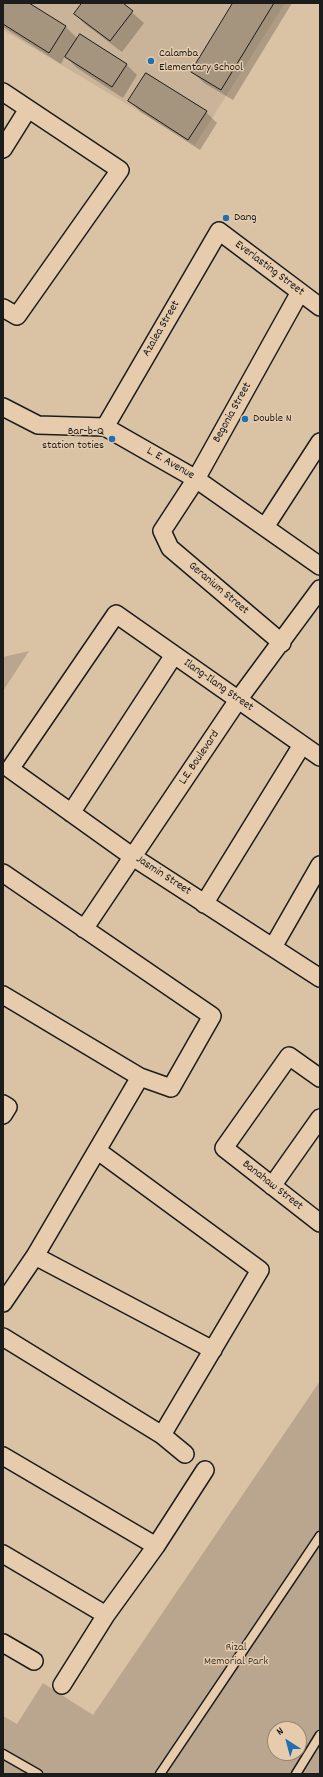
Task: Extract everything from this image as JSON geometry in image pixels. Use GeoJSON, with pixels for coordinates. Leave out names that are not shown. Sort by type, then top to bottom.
{"type":"FeatureCollection","features":[{"type":"Feature","properties":{"kind":"street"},"geometry":{"type":"LineString","coordinates":[[3,92],[120,170],[17,316],[3,308]]}},
{"type":"Feature","properties":{"kind":"street"},"geometry":{"type":"LineString","coordinates":[[3,149],[28,109]]}},
{"type":"Feature","properties":{"kind":"street","name":"Everlasting Street"},"geometry":{"type":"LineString","coordinates":[[219,231],[320,307]]}},
{"type":"Feature","properties":{"kind":"street","name":"Azalea Street"},"geometry":{"type":"LineString","coordinates":[[105,427],[219,231]]}},
{"type":"Feature","properties":{"kind":"street","name":"Begonia Street"},"geometry":{"type":"LineString","coordinates":[[162,530],[196,479],[300,292]]}},
{"type":"Feature","properties":{"kind":"street","name":"L. E. Avenue"},"geometry":{"type":"LineString","coordinates":[[3,407],[38,425],[105,427],[196,479],[320,566]]}},
{"type":"Feature","properties":{"kind":"street"},"geometry":{"type":"LineString","coordinates":[[265,527],[320,442]]}},
{"type":"Feature","properties":{"kind":"street","name":"Geranium Street"},"geometry":{"type":"LineString","coordinates":[[162,530],[170,548],[282,642]]}},
{"type":"Feature","properties":{"kind":"street","name":"L.E. Boulevard"},"geometry":{"type":"LineString","coordinates":[[84,929],[238,700],[320,589]]}},
{"type":"Feature","properties":{"kind":"street","name":"Ilang-Ilang Street"},"geometry":{"type":"LineString","coordinates":[[10,769],[116,614],[320,758]]}},
{"type":"Feature","properties":{"kind":"street"},"geometry":{"type":"LineString","coordinates":[[71,813],[174,655]]}},
{"type":"Feature","properties":{"kind":"street"},"geometry":{"type":"LineString","coordinates":[[204,904],[302,745]]}},
{"type":"Feature","properties":{"kind":"street","name":"Jasmin Street"},"geometry":{"type":"LineString","coordinates":[[10,769],[71,813],[204,904],[320,978]]}},
{"type":"Feature","properties":{"kind":"street"},"geometry":{"type":"LineString","coordinates":[[273,947],[320,865]]}},
{"type":"Feature","properties":{"kind":"street"},"geometry":{"type":"LineString","coordinates":[[3,873],[212,1016],[171,1088],[140,1077],[3,995]]}},
{"type":"Feature","properties":{"kind":"street","name":"Banahaw Street"},"geometry":{"type":"LineString","coordinates":[[319,1219],[272,1186],[224,1148],[289,1056],[320,1078]]}},
{"type":"Feature","properties":{"kind":"street"},"geometry":{"type":"LineString","coordinates":[[3,1303],[35,1256],[98,1151],[140,1077]]}},
{"type":"Feature","properties":{"kind":"street"},"geometry":{"type":"LineString","coordinates":[[3,1104],[8,1107],[3,1115]]}},
{"type":"Feature","properties":{"kind":"street"},"geometry":{"type":"LineString","coordinates":[[272,1186],[320,1118]]}},
{"type":"Feature","properties":{"kind":"street"},"geometry":{"type":"LineString","coordinates":[[98,1151],[260,1270],[162,1435]]}},
{"type":"Feature","properties":{"kind":"street"},"geometry":{"type":"LineString","coordinates":[[35,1256],[213,1350]]}},
{"type":"Feature","properties":{"kind":"street"},"geometry":{"type":"LineString","coordinates":[[3,1337],[162,1435],[185,1454]]}},
{"type":"Feature","properties":{"kind":"street"},"geometry":{"type":"LineString","coordinates":[[3,1456],[156,1546]]}},
{"type":"Feature","properties":{"kind":"street"},"geometry":{"type":"LineString","coordinates":[[62,1685],[106,1615],[156,1546],[205,1470]]}},
{"type":"Feature","properties":{"kind":"street"},"geometry":{"type":"LineString","coordinates":[[3,1554],[106,1615]]}},
{"type":"Feature","properties":{"kind":"street"},"geometry":{"type":"LineString","coordinates":[[3,1644],[34,1661]]}},
{"type":"Feature","properties":{"kind":"lane"},"geometry":{"type":"LineString","coordinates":[[160,1774],[320,1536]]}},
{"type":"Feature","properties":{"kind":"lane"},"geometry":{"type":"LineString","coordinates":[[296,1774],[320,1735]]}},
{"type":"Feature","properties":{"kind":"lane"},"geometry":{"type":"LineString","coordinates":[[3,1754],[38,1774]]}},
{"type":"Feature","properties":{"kind":"shaded area","name":"Calamba Elementary School"},"geometry":{"type":"Polygon","coordinates":[[[3,3],[285,3],[195,145],[3,30],[3,3]]]}},
{"type":"Feature","properties":{"kind":"green space"},"geometry":{"type":"Polygon","coordinates":[[[29,651],[3,691],[3,657],[29,651]]]}},
{"type":"Feature","properties":{"kind":"green space","name":"Rizal Memorial Park"},"geometry":{"type":"Polygon","coordinates":[[[320,1381],[320,1774],[3,1774],[3,1716],[17,1724],[43,1683],[93,1715],[320,1381]]]}},
{"type":"Feature","properties":{"kind":"building"},"geometry":{"type":"Polygon","coordinates":[[[3,3],[29,3],[66,26],[49,53],[3,24],[3,3]]]}},
{"type":"Feature","properties":{"kind":"building"},"geometry":{"type":"Polygon","coordinates":[[[82,3],[123,3],[133,11],[110,41],[74,14],[82,3]]]}},
{"type":"Feature","properties":{"kind":"building"},"geometry":{"type":"Polygon","coordinates":[[[233,3],[274,3],[221,90],[191,72],[233,3]]]}},
{"type":"Feature","properties":{"kind":"building"},"geometry":{"type":"Polygon","coordinates":[[[80,34],[127,64],[112,87],[65,57],[80,34]]]}},
{"type":"Feature","properties":{"kind":"building"},"geometry":{"type":"Polygon","coordinates":[[[146,73],[207,111],[188,140],[128,101],[146,73]]]}},
{"type":"Feature","properties":{"kind":"place","name":"Calamba Elementary School"},"geometry":{"type":"Point","coordinates":[151,61]}},
{"type":"Feature","properties":{"kind":"place","name":"Dang"},"geometry":{"type":"Point","coordinates":[226,218]}},
{"type":"Feature","properties":{"kind":"place","name":"Double N"},"geometry":{"type":"Point","coordinates":[245,419]}},
{"type":"Feature","properties":{"kind":"place","name":"Bar-b-Q station toties"},"geometry":{"type":"Point","coordinates":[112,439]}}]}
